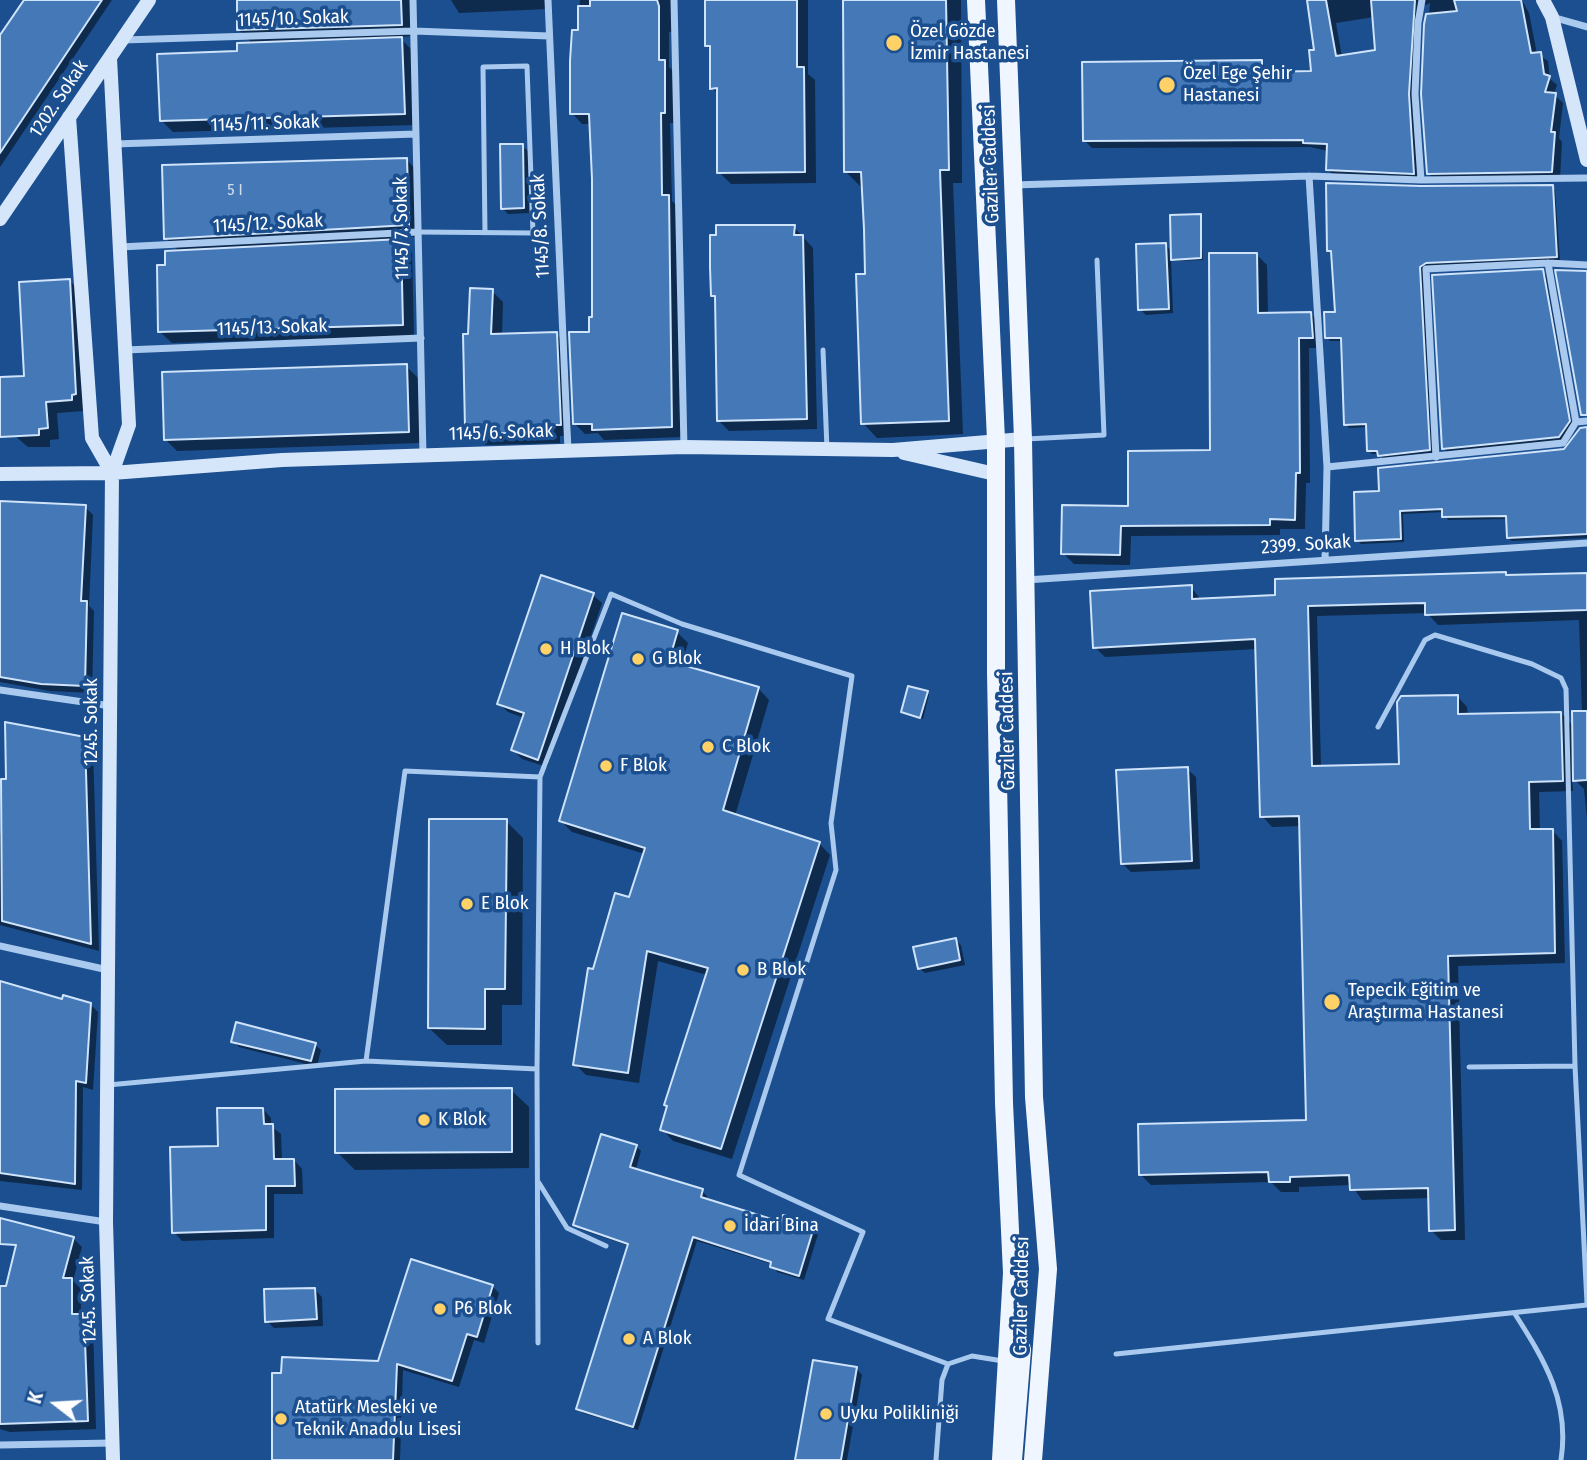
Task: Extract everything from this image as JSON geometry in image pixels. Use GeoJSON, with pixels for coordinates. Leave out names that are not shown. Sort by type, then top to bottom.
{"type":"FeatureCollection","features":[{"type":"Feature","properties":{"kind":"main road","name":"Gaziler Caddesi"},"geometry":{"type":"LineString","coordinates":[[976,0],[996,440],[1004,1103],[1012,1273],[1009,1362],[1001,1460]]}},
{"type":"Feature","properties":{"kind":"main road","name":"Gaziler Caddesi"},"geometry":{"type":"LineString","coordinates":[[1006,0],[1023,439],[1034,1097],[1048,1269],[1033,1460]]}},
{"type":"Feature","properties":{"kind":"main road"},"geometry":{"type":"LineString","coordinates":[[1011,1308],[1023,1350],[1013,1460]]}},
{"type":"Feature","properties":{"kind":"street","name":"1202. Sokak"},"geometry":{"type":"LineString","coordinates":[[0,219],[149,0]]}},
{"type":"Feature","properties":{"kind":"street","name":"1145/7. Sokak"},"geometry":{"type":"LineString","coordinates":[[413,0],[423,455]]}},
{"type":"Feature","properties":{"kind":"street","name":"1145/8. Sokak"},"geometry":{"type":"LineString","coordinates":[[548,0],[568,450]]}},
{"type":"Feature","properties":{"kind":"street"},"geometry":{"type":"LineString","coordinates":[[674,0],[684,447]]}},
{"type":"Feature","properties":{"kind":"street"},"geometry":{"type":"LineString","coordinates":[[1421,180],[1415,94],[1418,23],[1422,0]]}},
{"type":"Feature","properties":{"kind":"street"},"geometry":{"type":"LineString","coordinates":[[1543,0],[1552,17],[1587,160]]}},
{"type":"Feature","properties":{"kind":"street"},"geometry":{"type":"LineString","coordinates":[[1552,17],[1587,27]]}},
{"type":"Feature","properties":{"kind":"street","name":"1145/10. Sokak"},"geometry":{"type":"LineString","coordinates":[[122,40],[414,31],[549,36]]}},
{"type":"Feature","properties":{"kind":"street"},"geometry":{"type":"LineString","coordinates":[[110,58],[129,425],[112,473]]}},
{"type":"Feature","properties":{"kind":"street"},"geometry":{"type":"LineString","coordinates":[[69,117],[92,438],[112,473]]}},
{"type":"Feature","properties":{"kind":"street","name":"1145/11. Sokak"},"geometry":{"type":"LineString","coordinates":[[114,144],[416,134]]}},
{"type":"Feature","properties":{"kind":"street"},"geometry":{"type":"LineString","coordinates":[[1012,185],[1309,176],[1421,180],[1587,178]]}},
{"type":"Feature","properties":{"kind":"street"},"geometry":{"type":"LineString","coordinates":[[1309,176],[1327,467],[1325,560]]}},
{"type":"Feature","properties":{"kind":"street","name":"1145/12. Sokak"},"geometry":{"type":"LineString","coordinates":[[120,247],[418,232]]}},
{"type":"Feature","properties":{"kind":"street"},"geometry":{"type":"LineString","coordinates":[[1327,467],[1563,443],[1576,422],[1548,263]]}},
{"type":"Feature","properties":{"kind":"street"},"geometry":{"type":"LineString","coordinates":[[1436,457],[1426,269],[1548,263],[1587,265]]}},
{"type":"Feature","properties":{"kind":"street","name":"1145/13. Sokak"},"geometry":{"type":"LineString","coordinates":[[125,350],[421,338]]}},
{"type":"Feature","properties":{"kind":"street"},"geometry":{"type":"LineString","coordinates":[[1576,422],[1587,421]]}},
{"type":"Feature","properties":{"kind":"street","name":"1145/6. Sokak"},"geometry":{"type":"LineString","coordinates":[[0,474],[112,473],[282,460],[568,450],[684,447],[893,450],[1023,439]]}},
{"type":"Feature","properties":{"kind":"street","name":"1145/6. Sokak"},"geometry":{"type":"LineString","coordinates":[[893,450],[995,474]]}},
{"type":"Feature","properties":{"kind":"street","name":"1245. Sokak"},"geometry":{"type":"LineString","coordinates":[[112,473],[106,1222],[113,1460]]}},
{"type":"Feature","properties":{"kind":"street","name":"2399. Sokak"},"geometry":{"type":"LineString","coordinates":[[1026,580],[1587,543]]}},
{"type":"Feature","properties":{"kind":"street"},"geometry":{"type":"LineString","coordinates":[[0,690],[112,706]]}},
{"type":"Feature","properties":{"kind":"street"},"geometry":{"type":"LineString","coordinates":[[0,946],[109,971]]}},
{"type":"Feature","properties":{"kind":"street"},"geometry":{"type":"LineString","coordinates":[[0,1206],[106,1222]]}},
{"type":"Feature","properties":{"kind":"street"},"geometry":{"type":"LineString","coordinates":[[0,1445],[113,1443]]}},
{"type":"Feature","properties":{"kind":"lane"},"geometry":{"type":"LineString","coordinates":[[418,232],[485,233],[533,233],[527,66],[483,67],[485,233]]}},
{"type":"Feature","properties":{"kind":"lane"},"geometry":{"type":"LineString","coordinates":[[1023,439],[1104,435],[1097,260]]}},
{"type":"Feature","properties":{"kind":"lane"},"geometry":{"type":"LineString","coordinates":[[823,350],[828,449]]}},
{"type":"Feature","properties":{"kind":"lane"},"geometry":{"type":"LineString","coordinates":[[538,1343],[540,777],[611,594],[682,624],[852,676],[831,823],[836,870],[739,1175],[863,1232],[828,1319],[948,1364],[972,1356],[1009,1362]]}},
{"type":"Feature","properties":{"kind":"lane"},"geometry":{"type":"LineString","coordinates":[[1116,1354],[1515,1314],[1587,1304],[1575,1066],[1566,689],[1561,678],[1532,664],[1435,635],[1424,640],[1378,727]]}},
{"type":"Feature","properties":{"kind":"lane"},"geometry":{"type":"LineString","coordinates":[[366,1061],[405,771],[540,777]]}},
{"type":"Feature","properties":{"kind":"lane"},"geometry":{"type":"LineString","coordinates":[[108,1085],[366,1061],[537,1069]]}},
{"type":"Feature","properties":{"kind":"lane"},"geometry":{"type":"LineString","coordinates":[[1469,1068],[1575,1066]]}},
{"type":"Feature","properties":{"kind":"lane"},"geometry":{"type":"LineString","coordinates":[[537,1180],[567,1228],[606,1246]]}},
{"type":"Feature","properties":{"kind":"lane"},"geometry":{"type":"LineString","coordinates":[[1515,1314],[1555,1382],[1564,1445],[1562,1460]]}},
{"type":"Feature","properties":{"kind":"lane"},"geometry":{"type":"LineString","coordinates":[[936,1460],[942,1380],[948,1364]]}},
{"type":"Feature","properties":{"kind":"building"},"geometry":{"type":"Polygon","coordinates":[[[24,0],[102,0],[0,153],[0,35],[24,0]]]}},
{"type":"Feature","properties":{"kind":"building"},"geometry":{"type":"Polygon","coordinates":[[[237,0],[401,0],[402,25],[237,30],[237,0]]]}},
{"type":"Feature","properties":{"kind":"building"},"geometry":{"type":"Polygon","coordinates":[[[590,0],[657,0],[659,6],[659,60],[665,60],[665,113],[661,113],[662,195],[669,195],[672,427],[592,430],[592,424],[573,424],[569,332],[589,332],[589,317],[592,317],[592,179],[589,114],[570,114],[570,61],[572,30],[578,30],[578,6],[590,6],[590,0]]]}},
{"type":"Feature","properties":{"kind":"building"},"geometry":{"type":"Polygon","coordinates":[[[705,0],[797,0],[797,67],[804,67],[805,172],[717,173],[717,88],[710,89],[710,46],[705,46],[705,0]]]}},
{"type":"Feature","properties":{"kind":"building"},"geometry":{"type":"Polygon","coordinates":[[[843,0],[946,0],[949,170],[940,170],[949,421],[861,424],[856,274],[865,274],[864,229],[861,172],[844,172],[843,0]]]}},
{"type":"Feature","properties":{"kind":"building"},"geometry":{"type":"Polygon","coordinates":[[[1307,0],[1326,0],[1336,56],[1375,50],[1371,0],[1415,0],[1409,94],[1414,174],[1326,170],[1327,144],[1303,143],[1303,140],[1083,141],[1082,62],[1262,60],[1262,72],[1311,71],[1309,50],[1314,50],[1307,0]]]}},
{"type":"Feature","properties":{"kind":"building"},"geometry":{"type":"Polygon","coordinates":[[[1454,0],[1521,0],[1531,53],[1541,52],[1544,74],[1550,76],[1545,92],[1556,93],[1551,132],[1555,132],[1552,172],[1427,174],[1421,94],[1424,24],[1426,14],[1457,11],[1454,0]]]}},
{"type":"Feature","properties":{"kind":"building"},"geometry":{"type":"Polygon","coordinates":[[[402,37],[405,114],[160,121],[157,54],[237,51],[237,43],[402,37]]]}},
{"type":"Feature","properties":{"kind":"building"},"geometry":{"type":"Polygon","coordinates":[[[500,144],[523,144],[524,208],[501,209],[500,144]]]}},
{"type":"Feature","properties":{"kind":"building"},"geometry":{"type":"Polygon","coordinates":[[[407,158],[409,225],[164,239],[162,165],[407,158]]]}},
{"type":"Feature","properties":{"kind":"building"},"geometry":{"type":"Polygon","coordinates":[[[1326,183],[1421,186],[1553,185],[1557,257],[1426,263],[1420,267],[1430,450],[1378,456],[1377,451],[1367,451],[1366,424],[1344,425],[1341,338],[1325,338],[1324,312],[1335,312],[1331,251],[1327,251],[1326,183]]]}},
{"type":"Feature","properties":{"kind":"building"},"geometry":{"type":"Polygon","coordinates":[[[1201,214],[1201,258],[1171,260],[1170,215],[1201,214]]]}},
{"type":"Feature","properties":{"kind":"building"},"geometry":{"type":"Polygon","coordinates":[[[716,225],[795,225],[794,235],[803,235],[807,419],[717,421],[715,296],[711,296],[710,267],[710,235],[716,235],[716,225]]]}},
{"type":"Feature","properties":{"kind":"building"},"geometry":{"type":"Polygon","coordinates":[[[401,239],[403,325],[158,332],[157,265],[165,265],[165,251],[401,239]]]}},
{"type":"Feature","properties":{"kind":"building"},"geometry":{"type":"Polygon","coordinates":[[[1166,243],[1169,309],[1138,310],[1136,244],[1166,243]]]}},
{"type":"Feature","properties":{"kind":"building"},"geometry":{"type":"Polygon","coordinates":[[[1209,253],[1257,253],[1258,313],[1311,312],[1313,338],[1299,338],[1300,473],[1296,473],[1295,520],[1270,519],[1270,525],[1121,526],[1120,555],[1061,554],[1062,505],[1128,506],[1128,451],[1210,450],[1209,253]]]}},
{"type":"Feature","properties":{"kind":"building"},"geometry":{"type":"Polygon","coordinates":[[[1543,269],[1570,421],[1559,437],[1442,449],[1432,275],[1543,269]]]}},
{"type":"Feature","properties":{"kind":"building"},"geometry":{"type":"Polygon","coordinates":[[[1555,270],[1587,271],[1587,415],[1581,415],[1555,270]]]}},
{"type":"Feature","properties":{"kind":"building"},"geometry":{"type":"Polygon","coordinates":[[[70,279],[76,394],[72,395],[72,400],[46,402],[48,428],[39,429],[39,435],[0,437],[0,377],[24,376],[19,282],[70,279]]]}},
{"type":"Feature","properties":{"kind":"building"},"geometry":{"type":"Polygon","coordinates":[[[470,288],[493,289],[491,334],[557,332],[561,425],[550,425],[550,432],[472,434],[472,428],[465,428],[463,334],[468,334],[470,288]]]}},
{"type":"Feature","properties":{"kind":"building"},"geometry":{"type":"Polygon","coordinates":[[[407,364],[409,432],[164,440],[162,372],[407,364]]]}},
{"type":"Feature","properties":{"kind":"building"},"geometry":{"type":"Polygon","coordinates":[[[1587,427],[1587,534],[1507,538],[1506,516],[1442,517],[1442,509],[1400,511],[1401,539],[1355,541],[1354,492],[1379,491],[1378,468],[1564,449],[1580,428],[1587,427]]]}},
{"type":"Feature","properties":{"kind":"building"},"geometry":{"type":"Polygon","coordinates":[[[0,501],[86,505],[81,601],[87,601],[85,686],[41,684],[0,677],[0,501]]]}},
{"type":"Feature","properties":{"kind":"building"},"geometry":{"type":"Polygon","coordinates":[[[1506,572],[1506,575],[1587,573],[1587,610],[1425,615],[1425,603],[1308,606],[1312,766],[1399,764],[1397,702],[1401,696],[1458,695],[1458,714],[1561,712],[1563,781],[1529,782],[1530,829],[1553,829],[1555,953],[1448,956],[1455,1230],[1429,1231],[1428,1188],[1350,1190],[1349,1175],[1290,1177],[1290,1182],[1269,1182],[1268,1172],[1139,1175],[1138,1124],[1306,1120],[1299,816],[1260,817],[1255,639],[1093,648],[1090,591],[1192,585],[1192,599],[1275,595],[1275,579],[1506,572]]]}},
{"type":"Feature","properties":{"kind":"building","name":"H Blok"},"geometry":{"type":"Polygon","coordinates":[[[541,575],[594,593],[538,760],[511,750],[524,713],[497,704],[541,575]]]}},
{"type":"Feature","properties":{"kind":"building"},"geometry":{"type":"Polygon","coordinates":[[[622,613],[678,630],[669,661],[759,687],[723,810],[820,842],[721,1149],[660,1130],[667,1106],[664,1105],[708,968],[647,951],[628,1073],[573,1065],[588,968],[593,969],[615,893],[629,897],[645,848],[559,821],[622,613]]]}},
{"type":"Feature","properties":{"kind":"building"},"geometry":{"type":"Polygon","coordinates":[[[908,686],[928,691],[920,718],[901,712],[908,686]]]}},
{"type":"Feature","properties":{"kind":"building"},"geometry":{"type":"Polygon","coordinates":[[[1572,711],[1587,711],[1587,780],[1573,781],[1572,711]]]}},
{"type":"Feature","properties":{"kind":"building"},"geometry":{"type":"Polygon","coordinates":[[[5,722],[85,737],[91,944],[2,921],[1,779],[6,779],[5,722]]]}},
{"type":"Feature","properties":{"kind":"building"},"geometry":{"type":"Polygon","coordinates":[[[1188,767],[1192,861],[1121,864],[1116,770],[1188,767]]]}},
{"type":"Feature","properties":{"kind":"building","name":"E Blok"},"geometry":{"type":"Polygon","coordinates":[[[429,819],[507,819],[505,989],[485,989],[485,1029],[428,1028],[429,819]]]}},
{"type":"Feature","properties":{"kind":"building"},"geometry":{"type":"Polygon","coordinates":[[[956,938],[960,960],[918,969],[913,947],[956,938]]]}},
{"type":"Feature","properties":{"kind":"building"},"geometry":{"type":"Polygon","coordinates":[[[0,981],[62,999],[63,995],[91,1003],[86,1083],[76,1081],[75,1184],[0,1173],[0,981]]]}},
{"type":"Feature","properties":{"kind":"building"},"geometry":{"type":"Polygon","coordinates":[[[236,1022],[316,1043],[311,1061],[231,1042],[236,1022]]]}},
{"type":"Feature","properties":{"kind":"building","name":"K Blok"},"geometry":{"type":"Polygon","coordinates":[[[512,1088],[512,1152],[335,1153],[335,1089],[512,1088]]]}},
{"type":"Feature","properties":{"kind":"building"},"geometry":{"type":"Polygon","coordinates":[[[217,1108],[263,1108],[264,1124],[273,1124],[274,1159],[294,1159],[295,1186],[266,1186],[266,1230],[172,1233],[170,1147],[218,1146],[217,1108]]]}},
{"type":"Feature","properties":{"kind":"building"},"geometry":{"type":"Polygon","coordinates":[[[601,1134],[637,1145],[630,1167],[703,1189],[701,1197],[781,1222],[783,1215],[815,1224],[799,1276],[770,1267],[771,1262],[693,1237],[633,1427],[576,1409],[628,1244],[573,1225],[601,1134]]]}},
{"type":"Feature","properties":{"kind":"building"},"geometry":{"type":"Polygon","coordinates":[[[0,1218],[74,1237],[63,1278],[72,1278],[72,1314],[84,1314],[88,1421],[0,1424],[0,1286],[6,1286],[16,1245],[0,1244],[0,1218]]]}},
{"type":"Feature","properties":{"kind":"building"},"geometry":{"type":"Polygon","coordinates":[[[411,1259],[493,1285],[477,1337],[467,1334],[452,1381],[397,1364],[393,1460],[272,1460],[272,1373],[281,1373],[282,1357],[378,1361],[411,1259]]]}},
{"type":"Feature","properties":{"kind":"building"},"geometry":{"type":"Polygon","coordinates":[[[315,1288],[317,1319],[265,1322],[264,1289],[315,1288]]]}},
{"type":"Feature","properties":{"kind":"building","name":"Uyku Polikliniği"},"geometry":{"type":"Polygon","coordinates":[[[813,1360],[857,1367],[841,1460],[795,1460],[813,1360]]]}},
{"type":"Feature","properties":{"kind":"place","name":"Özel Gözde İzmir Hastanesi"},"geometry":{"type":"Point","coordinates":[894,43]}},
{"type":"Feature","properties":{"kind":"place","name":"Özel Ege Şehir Hastanesi"},"geometry":{"type":"Point","coordinates":[1167,85]}},
{"type":"Feature","properties":{"kind":"place","name":"H Blok"},"geometry":{"type":"Point","coordinates":[546,649]}},
{"type":"Feature","properties":{"kind":"place","name":"G Blok"},"geometry":{"type":"Point","coordinates":[638,659]}},
{"type":"Feature","properties":{"kind":"place","name":"C Blok"},"geometry":{"type":"Point","coordinates":[708,747]}},
{"type":"Feature","properties":{"kind":"place","name":"F Blok"},"geometry":{"type":"Point","coordinates":[606,766]}},
{"type":"Feature","properties":{"kind":"place","name":"E Blok"},"geometry":{"type":"Point","coordinates":[467,904]}},
{"type":"Feature","properties":{"kind":"place","name":"B Blok"},"geometry":{"type":"Point","coordinates":[743,970]}},
{"type":"Feature","properties":{"kind":"place","name":"Tepecik Eğitim ve Araştırma Hastanesi"},"geometry":{"type":"Point","coordinates":[1332,1002]}},
{"type":"Feature","properties":{"kind":"place","name":"K Blok"},"geometry":{"type":"Point","coordinates":[424,1120]}},
{"type":"Feature","properties":{"kind":"place","name":"İdari Bina"},"geometry":{"type":"Point","coordinates":[730,1226]}},
{"type":"Feature","properties":{"kind":"place","name":"P6 Blok"},"geometry":{"type":"Point","coordinates":[440,1309]}},
{"type":"Feature","properties":{"kind":"place","name":"A Blok"},"geometry":{"type":"Point","coordinates":[629,1339]}},
{"type":"Feature","properties":{"kind":"place","name":"Uyku Polikliniği"},"geometry":{"type":"Point","coordinates":[826,1414]}},
{"type":"Feature","properties":{"kind":"place","name":"Atatürk Mesleki ve Teknik Anadolu Lisesi"},"geometry":{"type":"Point","coordinates":[281,1419]}}]}
